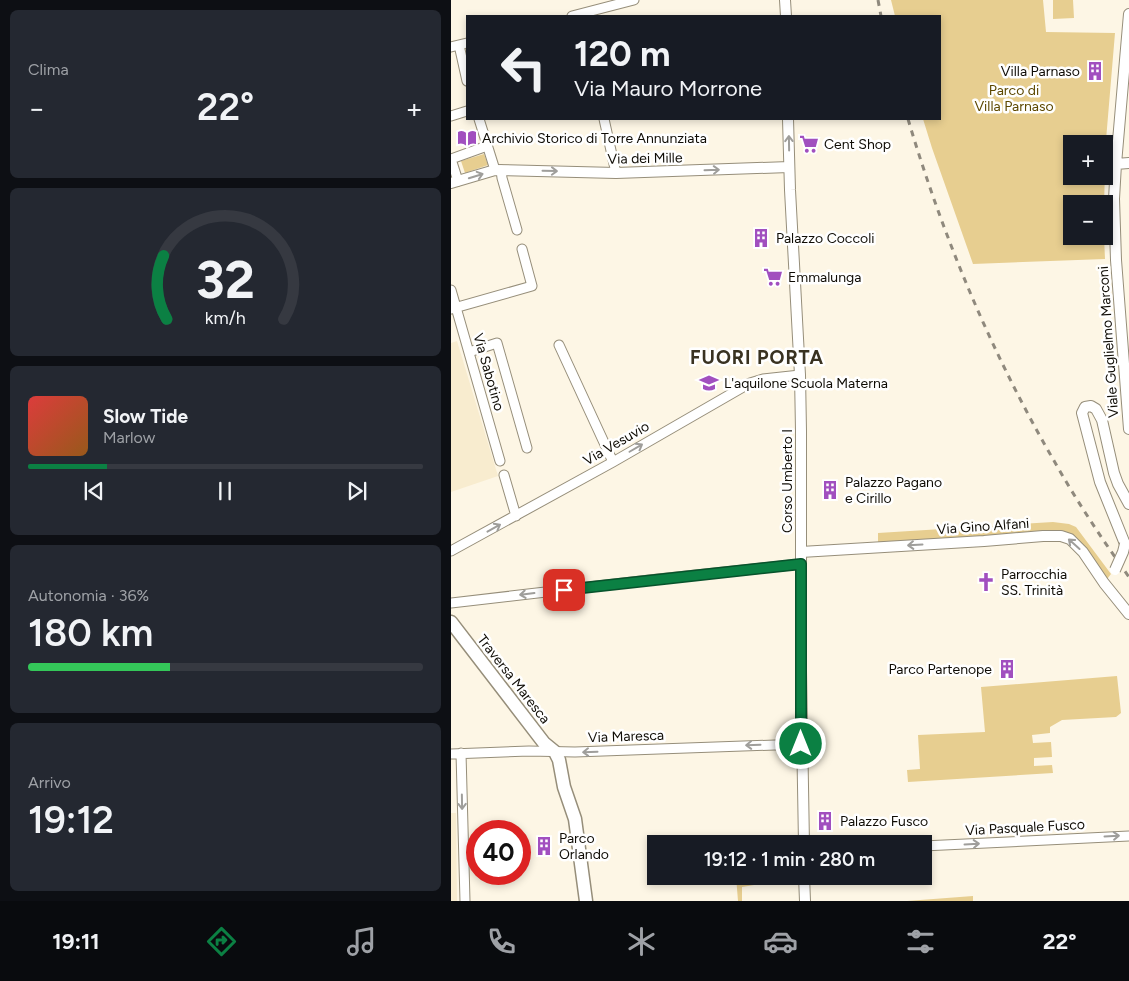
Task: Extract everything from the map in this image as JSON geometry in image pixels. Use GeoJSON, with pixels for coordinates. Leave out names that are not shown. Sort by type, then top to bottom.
{"type":"FeatureCollection","features":[{"type":"Feature","properties":{"kind":"main road","name":"Traversa Maresca"},"geometry":{"type":"LineString","coordinates":[[451,622],[544,743],[555,752]]}},
{"type":"Feature","properties":{"kind":"main road"},"geometry":{"type":"LineString","coordinates":[[555,752],[559,760],[566,792],[575,819],[586,901]]}},
{"type":"Feature","properties":{"kind":"street"},"geometry":{"type":"LineString","coordinates":[[580,15],[632,0]]}},
{"type":"Feature","properties":{"kind":"street"},"geometry":{"type":"LineString","coordinates":[[785,0],[786,15]]}},
{"type":"Feature","properties":{"kind":"street","name":"Viale Guglielmo Marconi"},"geometry":{"type":"LineString","coordinates":[[1129,14],[1114,199],[1116,260],[1125,319],[1129,428]]}},
{"type":"Feature","properties":{"kind":"street"},"geometry":{"type":"LineString","coordinates":[[459,45],[466,76]]}},
{"type":"Feature","properties":{"kind":"street"},"geometry":{"type":"LineString","coordinates":[[451,116],[466,111]]}},
{"type":"Feature","properties":{"kind":"street"},"geometry":{"type":"LineString","coordinates":[[479,120],[487,146],[502,178],[517,230]]}},
{"type":"Feature","properties":{"kind":"street"},"geometry":{"type":"LineString","coordinates":[[604,120],[616,173]]}},
{"type":"Feature","properties":{"kind":"street","name":"Corso Umberto I"},"geometry":{"type":"LineString","coordinates":[[788,120],[800,375],[803,835]]}},
{"type":"Feature","properties":{"kind":"street"},"geometry":{"type":"LineString","coordinates":[[455,182],[451,159],[487,146]]}},
{"type":"Feature","properties":{"kind":"street"},"geometry":{"type":"LineString","coordinates":[[1116,164],[1129,163]]}},
{"type":"Feature","properties":{"kind":"street","name":"Via dei Mille"},"geometry":{"type":"LineString","coordinates":[[455,182],[498,170],[616,173],[789,167]]}},
{"type":"Feature","properties":{"kind":"street"},"geometry":{"type":"LineString","coordinates":[[454,308],[532,286],[522,249]]}},
{"type":"Feature","properties":{"kind":"street","name":"Via Sabotino"},"geometry":{"type":"LineString","coordinates":[[451,290],[454,308],[469,352],[500,461]]}},
{"type":"Feature","properties":{"kind":"street"},"geometry":{"type":"LineString","coordinates":[[469,352],[497,343],[527,448]]}},
{"type":"Feature","properties":{"kind":"street"},"geometry":{"type":"LineString","coordinates":[[559,345],[613,462]]}},
{"type":"Feature","properties":{"kind":"street","name":"Via Vesuvio"},"geometry":{"type":"LineString","coordinates":[[451,551],[613,462],[750,382],[800,375]]}},
{"type":"Feature","properties":{"kind":"street"},"geometry":{"type":"LineString","coordinates":[[1104,583],[1115,570],[1125,544],[1096,469],[1083,413],[1085,407],[1091,406],[1096,409],[1102,420],[1114,473],[1129,504]]}},
{"type":"Feature","properties":{"kind":"street"},"geometry":{"type":"LineString","coordinates":[[504,475],[517,516]]}},
{"type":"Feature","properties":{"kind":"street","name":"Via Gino Alfani"},"geometry":{"type":"LineString","coordinates":[[801,552],[1061,536],[1070,540],[1083,552],[1104,583],[1129,614]]}},
{"type":"Feature","properties":{"kind":"street"},"geometry":{"type":"LineString","coordinates":[[451,603],[801,564]]}},
{"type":"Feature","properties":{"kind":"street","name":"Via Maresca"},"geometry":{"type":"LineString","coordinates":[[451,754],[801,744]]}},
{"type":"Feature","properties":{"kind":"street"},"geometry":{"type":"LineString","coordinates":[[461,753],[465,901]]}},
{"type":"Feature","properties":{"kind":"street","name":"Via Pasquale Fusco"},"geometry":{"type":"LineString","coordinates":[[932,846],[1129,836]]}},
{"type":"Feature","properties":{"kind":"street"},"geometry":{"type":"LineString","coordinates":[[804,885],[805,901]]}},
{"type":"Feature","properties":{"kind":"shaded area"},"geometry":{"type":"Polygon","coordinates":[[[457,341],[498,476],[451,492],[451,343],[457,341]]]}},
{"type":"Feature","properties":{"kind":"shaded area"},"geometry":{"type":"Polygon","coordinates":[[[451,813],[456,813],[457,901],[451,901],[451,813]]]}},
{"type":"Feature","properties":{"kind":"green space","name":"Parco di Villa Parnaso"},"geometry":{"type":"Polygon","coordinates":[[[891,0],[1043,0],[1046,32],[1115,33],[1106,135],[1063,135],[1063,185],[1105,185],[1104,195],[1063,195],[1063,245],[1104,245],[1105,259],[973,264],[923,120],[941,120],[941,15],[895,15],[891,0]]]}},
{"type":"Feature","properties":{"kind":"green space"},"geometry":{"type":"Polygon","coordinates":[[[1053,0],[1073,0],[1074,18],[1053,19],[1053,0]]]}},
{"type":"Feature","properties":{"kind":"green space"},"geometry":{"type":"Polygon","coordinates":[[[484,154],[488,165],[465,173],[461,161],[484,154]]]}},
{"type":"Feature","properties":{"kind":"green space"},"geometry":{"type":"Polygon","coordinates":[[[1053,522],[1076,527],[1111,574],[1104,583],[1070,539],[878,547],[878,533],[1053,522]]]}},
{"type":"Feature","properties":{"kind":"green space"},"geometry":{"type":"Polygon","coordinates":[[[1117,676],[1121,713],[1116,717],[1062,720],[1050,727],[1050,733],[1032,735],[1033,743],[1051,742],[1052,757],[1034,758],[1034,766],[1052,765],[1053,773],[908,782],[907,770],[920,769],[918,735],[985,732],[981,687],[1117,676]]]}},
{"type":"Feature","properties":{"kind":"green space"},"geometry":{"type":"Polygon","coordinates":[[[737,885],[754,885],[742,887],[742,901],[738,901],[737,885]]]}},
{"type":"Feature","properties":{"kind":"green space"},"geometry":{"type":"Polygon","coordinates":[[[973,896],[973,901],[907,901],[973,896]]]}},
{"type":"Feature","properties":{"kind":"railway"},"geometry":{"type":"LineString","coordinates":[[878,0],[881,15]]}},
{"type":"Feature","properties":{"kind":"railway"},"geometry":{"type":"LineString","coordinates":[[908,120],[953,250],[989,336],[1030,419],[1053,459],[1099,534],[1129,577]]}},
{"type":"Feature","properties":{"kind":"place","name":"Villa Parnaso"},"geometry":{"type":"Point","coordinates":[1095,71]}},
{"type":"Feature","properties":{"kind":"place","name":"Archivio Storico di Torre Annunziata"},"geometry":{"type":"Point","coordinates":[467,138]}},
{"type":"Feature","properties":{"kind":"place","name":"Cent Shop"},"geometry":{"type":"Point","coordinates":[809,144]}},
{"type":"Feature","properties":{"kind":"place","name":"Palazzo Coccoli"},"geometry":{"type":"Point","coordinates":[761,238]}},
{"type":"Feature","properties":{"kind":"place","name":"Emmalunga"},"geometry":{"type":"Point","coordinates":[773,277]}},
{"type":"Feature","properties":{"kind":"place","name":"L'aquilone Scuola Materna"},"geometry":{"type":"Point","coordinates":[709,383]}},
{"type":"Feature","properties":{"kind":"place","name":"Palazzo Pagano e Cirillo"},"geometry":{"type":"Point","coordinates":[830,490]}},
{"type":"Feature","properties":{"kind":"place","name":"Parrocchia SS. Trinità"},"geometry":{"type":"Point","coordinates":[986,582]}},
{"type":"Feature","properties":{"kind":"place","name":"Parco Partenope"},"geometry":{"type":"Point","coordinates":[1007,669]}},
{"type":"Feature","properties":{"kind":"place","name":"Palazzo Fusco"},"geometry":{"type":"Point","coordinates":[825,821]}},
{"type":"Feature","properties":{"kind":"place","name":"Parco Orlando"},"geometry":{"type":"Point","coordinates":[544,846]}},
{"type":"Feature","properties":{"kind":"district","name":"FUORI PORTA"},"geometry":{"type":"Point","coordinates":[757,357]}},
{"type":"Feature","properties":{"kind":"route"},"geometry":{"type":"LineString","coordinates":[[564,590],[801,564],[801,744]]}}]}
